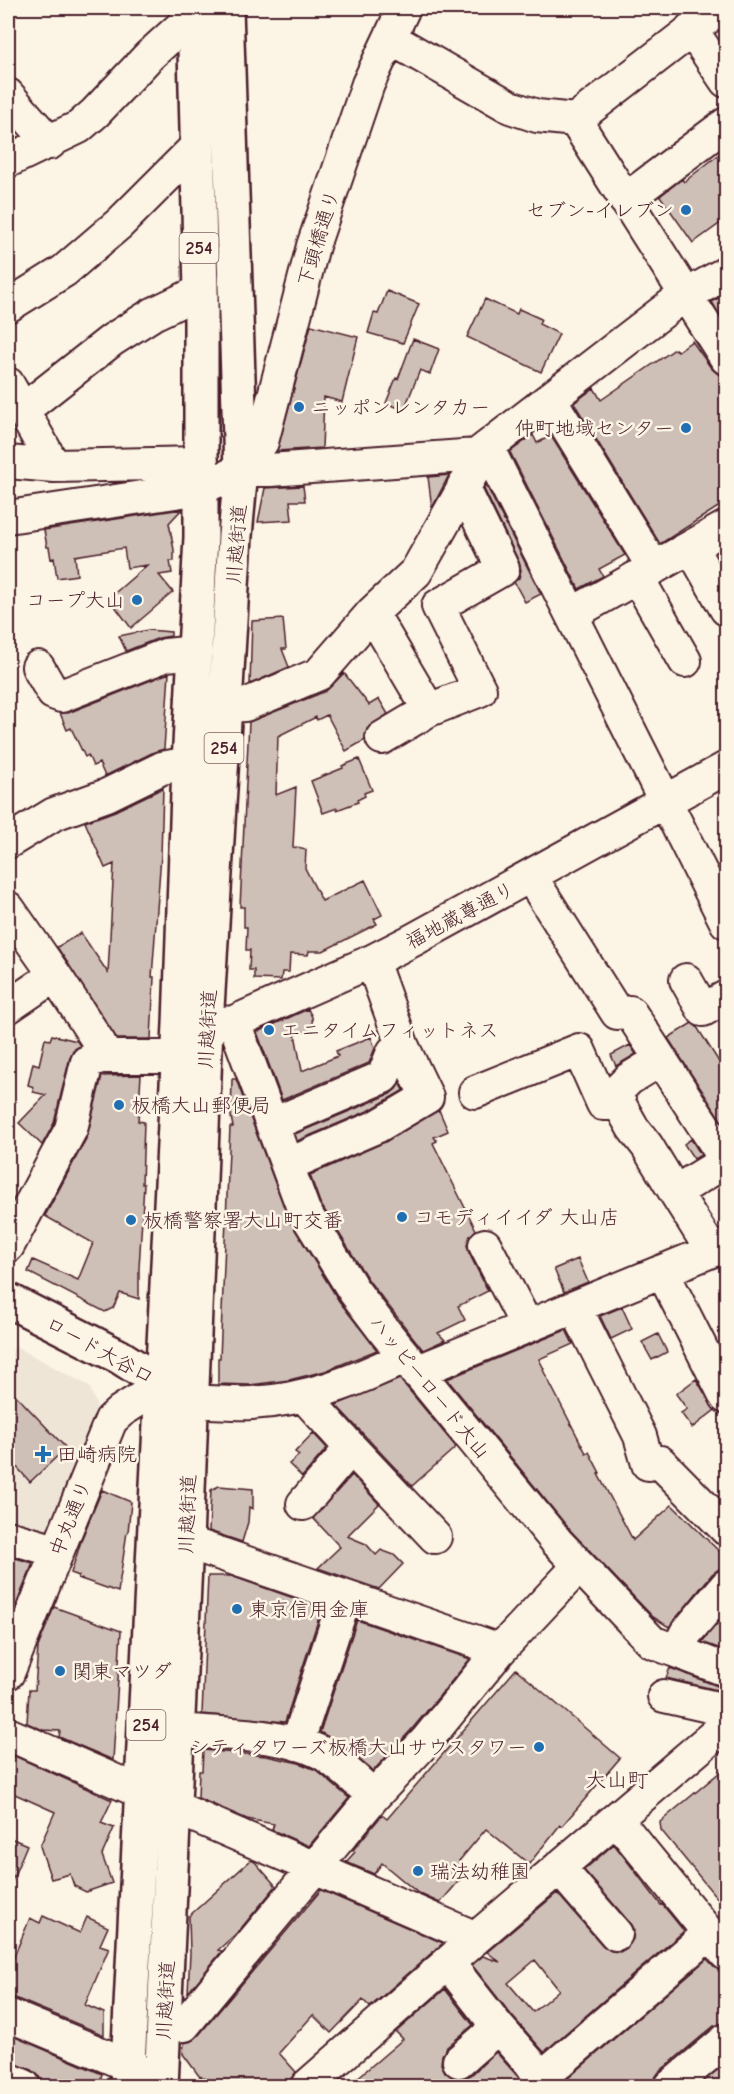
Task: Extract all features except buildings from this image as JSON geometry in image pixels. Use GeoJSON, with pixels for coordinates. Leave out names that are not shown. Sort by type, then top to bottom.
{"type":"FeatureCollection","features":[{"type":"Feature","properties":{"kind":"main road","name":"川越街道"},"geometry":{"type":"LineString","coordinates":[[165,2085],[164,2026],[207,1024],[235,536],[242,470],[226,8]]}},
{"type":"Feature","properties":{"kind":"main road","name":"川越街道"},"geometry":{"type":"LineString","coordinates":[[128,2076],[178,1057],[207,1024],[189,763],[196,652],[202,476],[201,291],[194,11]]}},
{"type":"Feature","properties":{"kind":"main road","name":"ロード大谷口"},"geometry":{"type":"LineString","coordinates":[[8,1300],[120,1357],[191,1402]]}},
{"type":"Feature","properties":{"kind":"street"},"geometry":{"type":"LineString","coordinates":[[396,17],[510,107],[537,116],[575,120],[720,8]]}},
{"type":"Feature","properties":{"kind":"street"},"geometry":{"type":"LineString","coordinates":[[8,161],[79,127],[194,11]]}},
{"type":"Feature","properties":{"kind":"street","name":"下頭橋通り"},"geometry":{"type":"LineString","coordinates":[[242,470],[262,442],[313,246],[368,84],[396,17]]}},
{"type":"Feature","properties":{"kind":"street"},"geometry":{"type":"LineString","coordinates":[[691,29],[726,81]]}},
{"type":"Feature","properties":{"kind":"street"},"geometry":{"type":"LineString","coordinates":[[8,95],[50,142]]}},
{"type":"Feature","properties":{"kind":"street"},"geometry":{"type":"LineString","coordinates":[[575,120],[726,358]]}},
{"type":"Feature","properties":{"kind":"street"},"geometry":{"type":"LineString","coordinates":[[625,200],[726,124]]}},
{"type":"Feature","properties":{"kind":"street"},"geometry":{"type":"LineString","coordinates":[[8,306],[64,271],[120,223],[196,147]]}},
{"type":"Feature","properties":{"kind":"street"},"geometry":{"type":"LineString","coordinates":[[227,706],[245,705],[319,674],[372,613],[416,572],[482,451],[686,296],[726,273]]}},
{"type":"Feature","properties":{"kind":"street"},"geometry":{"type":"LineString","coordinates":[[54,466],[15,397],[153,314],[201,291]]}},
{"type":"Feature","properties":{"kind":"street"},"geometry":{"type":"LineString","coordinates":[[550,399],[645,573],[685,661]]}},
{"type":"Feature","properties":{"kind":"street"},"geometry":{"type":"LineString","coordinates":[[8,517],[202,476],[242,470],[270,470],[482,451]]}},
{"type":"Feature","properties":{"kind":"street"},"geometry":{"type":"LineString","coordinates":[[482,451],[572,614],[725,914]]}},
{"type":"Feature","properties":{"kind":"street"},"geometry":{"type":"LineString","coordinates":[[8,462],[202,476]]}},
{"type":"Feature","properties":{"kind":"street"},"geometry":{"type":"LineString","coordinates":[[382,738],[429,710],[480,690],[438,606],[503,569],[463,487]]}},
{"type":"Feature","properties":{"kind":"street"},"geometry":{"type":"LineString","coordinates":[[572,614],[726,527]]}},
{"type":"Feature","properties":{"kind":"street"},"geometry":{"type":"LineString","coordinates":[[691,547],[726,609]]}},
{"type":"Feature","properties":{"kind":"street"},"geometry":{"type":"LineString","coordinates":[[372,613],[429,710]]}},
{"type":"Feature","properties":{"kind":"street"},"geometry":{"type":"LineString","coordinates":[[38,667],[53,693],[61,696],[166,655],[196,652]]}},
{"type":"Feature","properties":{"kind":"street"},"geometry":{"type":"LineString","coordinates":[[10,836],[54,814],[107,795],[162,768],[189,763]]}},
{"type":"Feature","properties":{"kind":"street","name":"福地蔵尊通り"},"geometry":{"type":"LineString","coordinates":[[207,1024],[372,961],[531,877],[726,768]]}},
{"type":"Feature","properties":{"kind":"street"},"geometry":{"type":"LineString","coordinates":[[531,877],[660,1060],[726,1161],[675,1191]]}},
{"type":"Feature","properties":{"kind":"street"},"geometry":{"type":"LineString","coordinates":[[8,908],[100,1044],[101,1057]]}},
{"type":"Feature","properties":{"kind":"street"},"geometry":{"type":"LineString","coordinates":[[287,1165],[378,1126],[427,1097],[403,1047],[372,961]]}},
{"type":"Feature","properties":{"kind":"street"},"geometry":{"type":"LineString","coordinates":[[8,1007],[55,975]]}},
{"type":"Feature","properties":{"kind":"street"},"geometry":{"type":"LineString","coordinates":[[686,980],[703,1010],[726,997]]}},
{"type":"Feature","properties":{"kind":"street","name":"ハッピーロード大山"},"geometry":{"type":"LineString","coordinates":[[207,1024],[273,1124],[304,1211],[354,1291],[411,1365],[552,1536],[652,1642],[726,1670]]}},
{"type":"Feature","properties":{"kind":"street"},"geometry":{"type":"LineString","coordinates":[[273,1124],[383,1077],[393,1052],[403,1047]]}},
{"type":"Feature","properties":{"kind":"street"},"geometry":{"type":"LineString","coordinates":[[475,1092],[579,1050],[603,1104],[620,1104]]}},
{"type":"Feature","properties":{"kind":"street"},"geometry":{"type":"LineString","coordinates":[[8,1246],[71,1129],[87,1062],[101,1057],[178,1057]]}},
{"type":"Feature","properties":{"kind":"street"},"geometry":{"type":"LineString","coordinates":[[191,1402],[250,1403],[306,1397],[527,1326],[721,1250],[675,1191],[648,1146],[633,1128],[614,1094],[629,1079],[660,1060]]}},
{"type":"Feature","properties":{"kind":"street"},"geometry":{"type":"LineString","coordinates":[[485,1245],[527,1326]]}},
{"type":"Feature","properties":{"kind":"street"},"geometry":{"type":"LineString","coordinates":[[662,1272],[726,1397]]}},
{"type":"Feature","properties":{"kind":"street"},"geometry":{"type":"LineString","coordinates":[[576,1307],[640,1436],[648,1464],[660,1462],[726,1529]]}},
{"type":"Feature","properties":{"kind":"street","name":"中丸通り"},"geometry":{"type":"LineString","coordinates":[[8,1673],[111,1420],[162,1385]]}},
{"type":"Feature","properties":{"kind":"street"},"geometry":{"type":"LineString","coordinates":[[306,1397],[435,1537]]}},
{"type":"Feature","properties":{"kind":"street"},"geometry":{"type":"LineString","coordinates":[[303,1504],[351,1448]]}},
{"type":"Feature","properties":{"kind":"street"},"geometry":{"type":"LineString","coordinates":[[8,1537],[57,1551]]}},
{"type":"Feature","properties":{"kind":"street"},"geometry":{"type":"LineString","coordinates":[[186,1542],[500,1650]]}},
{"type":"Feature","properties":{"kind":"street"},"geometry":{"type":"LineString","coordinates":[[164,2026],[184,2025],[374,1796],[426,1741],[500,1650],[579,1566]]}},
{"type":"Feature","properties":{"kind":"street"},"geometry":{"type":"LineString","coordinates":[[677,1652],[686,1633],[726,1586]]}},
{"type":"Feature","properties":{"kind":"street"},"geometry":{"type":"LineString","coordinates":[[297,1744],[345,1597]]}},
{"type":"Feature","properties":{"kind":"street"},"geometry":{"type":"LineString","coordinates":[[664,1696],[726,1710]]}},
{"type":"Feature","properties":{"kind":"street"},"geometry":{"type":"LineString","coordinates":[[307,2086],[476,1938],[726,1725]]}},
{"type":"Feature","properties":{"kind":"street"},"geometry":{"type":"LineString","coordinates":[[178,1730],[258,1737],[297,1744],[321,1752],[374,1796]]}},
{"type":"Feature","properties":{"kind":"street"},"geometry":{"type":"LineString","coordinates":[[8,1734],[143,1793]]}},
{"type":"Feature","properties":{"kind":"street"},"geometry":{"type":"LineString","coordinates":[[174,1807],[476,1938]]}},
{"type":"Feature","properties":{"kind":"street"},"geometry":{"type":"LineString","coordinates":[[448,1963],[498,2027],[542,2077],[718,1943],[616,1819]]}},
{"type":"Feature","properties":{"kind":"street"},"geometry":{"type":"LineString","coordinates":[[559,1868],[616,1934]]}},
{"type":"Feature","properties":{"kind":"street"},"geometry":{"type":"LineString","coordinates":[[8,2015],[128,2076],[165,2085]]}},
{"type":"Feature","properties":{"kind":"street"},"geometry":{"type":"LineString","coordinates":[[459,2061],[498,2027]]}},
{"type":"Feature","properties":{"kind":"street"},"geometry":{"type":"LineString","coordinates":[[671,2086],[726,2040]]}},
{"type":"Feature","properties":{"kind":"street"},"geometry":{"type":"LineString","coordinates":[[8,2079],[24,2086]]}},
{"type":"Feature","properties":{"kind":"shaded area","name":"田崎病院"},"geometry":{"type":"Polygon","coordinates":[[[15,1346],[89,1386],[97,1406],[45,1543],[8,1532],[8,1359],[15,1346]]]}},
{"type":"Feature","properties":{"kind":"place","name":"セブン-イレブン"},"geometry":{"type":"Point","coordinates":[686,210]}},
{"type":"Feature","properties":{"kind":"place","name":"ニッポンレンタカー"},"geometry":{"type":"Point","coordinates":[299,407]}},
{"type":"Feature","properties":{"kind":"place","name":"仲町地域センター"},"geometry":{"type":"Point","coordinates":[686,428]}},
{"type":"Feature","properties":{"kind":"place","name":"コープ大山"},"geometry":{"type":"Point","coordinates":[137,600]}},
{"type":"Feature","properties":{"kind":"place","name":"エニタイムフィットネス"},"geometry":{"type":"Point","coordinates":[269,1030]}},
{"type":"Feature","properties":{"kind":"place","name":"板橋大山郵便局"},"geometry":{"type":"Point","coordinates":[119,1105]}},
{"type":"Feature","properties":{"kind":"place","name":"コモディイイダ 大山店"},"geometry":{"type":"Point","coordinates":[402,1217]}},
{"type":"Feature","properties":{"kind":"place","name":"板橋警察署大山町交番"},"geometry":{"type":"Point","coordinates":[131,1220]}},
{"type":"Feature","properties":{"kind":"place","name":"田崎病院"},"geometry":{"type":"Point","coordinates":[43,1454]}},
{"type":"Feature","properties":{"kind":"place","name":"東京信用金庫"},"geometry":{"type":"Point","coordinates":[237,1609]}},
{"type":"Feature","properties":{"kind":"place","name":"関東マツダ"},"geometry":{"type":"Point","coordinates":[60,1671]}},
{"type":"Feature","properties":{"kind":"place","name":"シティタワーズ板橋大山サウスタワー"},"geometry":{"type":"Point","coordinates":[539,1747]}},
{"type":"Feature","properties":{"kind":"place","name":"瑞法幼稚園"},"geometry":{"type":"Point","coordinates":[418,1871]}},
{"type":"Feature","properties":{"kind":"district","name":"大山町"},"geometry":{"type":"Point","coordinates":[617,1780]}}]}
